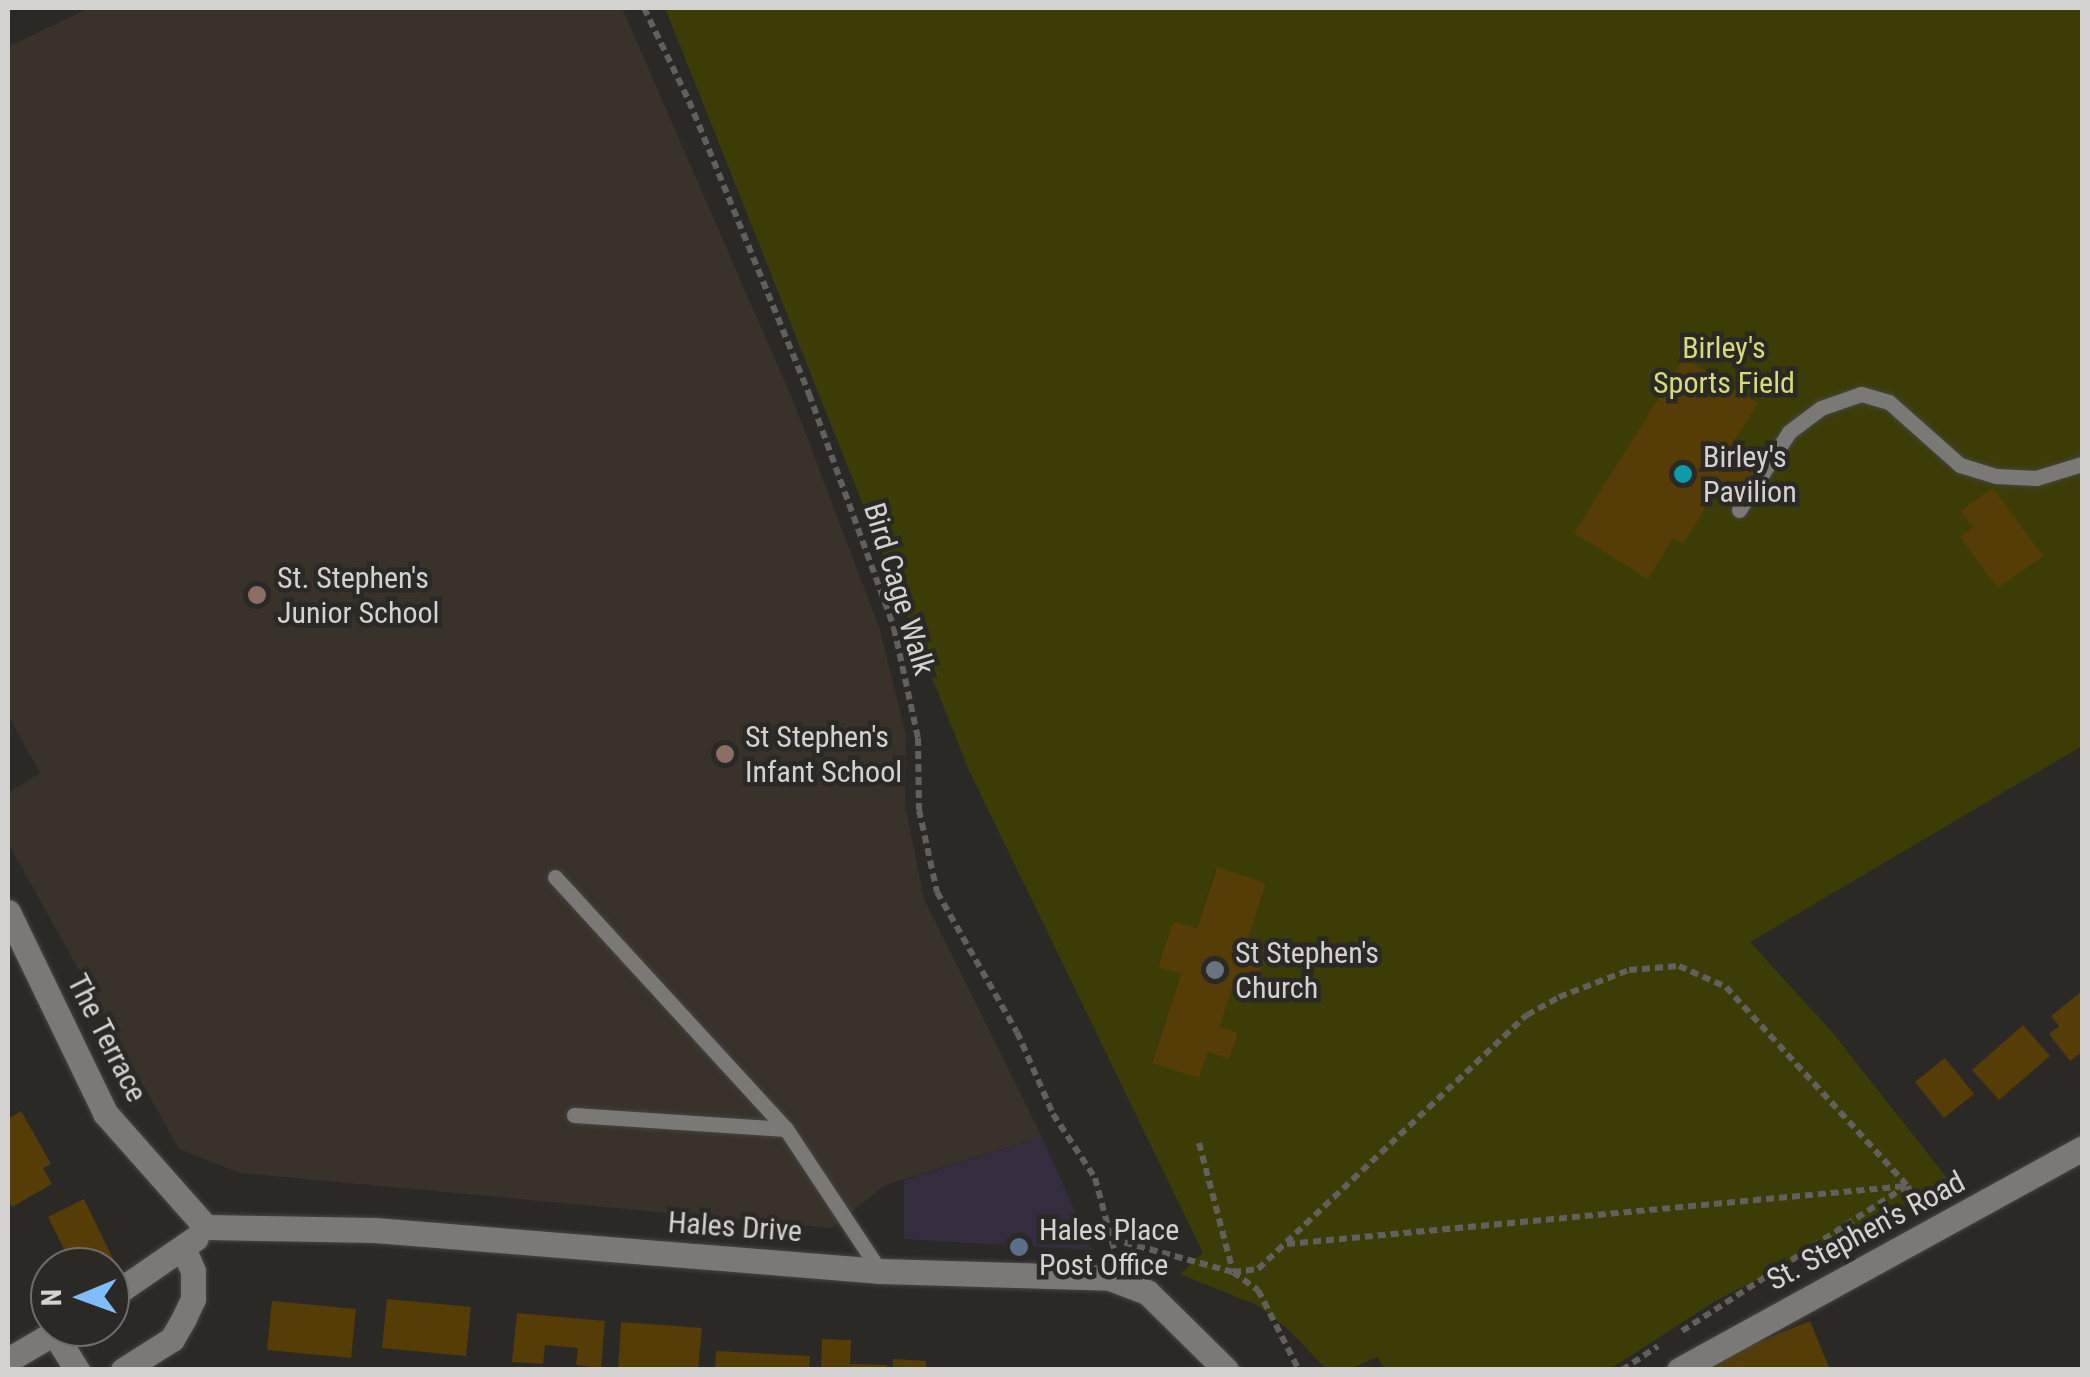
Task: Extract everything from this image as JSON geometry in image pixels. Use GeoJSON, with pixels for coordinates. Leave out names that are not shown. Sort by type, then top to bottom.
{"type":"FeatureCollection","features":[{"type":"Feature","properties":{"kind":"street","name":"The Terrace"},"geometry":{"type":"LineString","coordinates":[[8,912],[104,1113],[206,1227]]}},
{"type":"Feature","properties":{"kind":"street","name":"St. Stephen's Road"},"geometry":{"type":"LineString","coordinates":[[1679,1370],[2082,1148]]}},
{"type":"Feature","properties":{"kind":"street"},"geometry":{"type":"LineString","coordinates":[[130,1285],[184,1250],[206,1227]]}},
{"type":"Feature","properties":{"kind":"street","name":"Hales Drive"},"geometry":{"type":"LineString","coordinates":[[206,1227],[376,1230],[880,1271],[1126,1282],[1147,1292],[1226,1370]]}},
{"type":"Feature","properties":{"kind":"street"},"geometry":{"type":"LineString","coordinates":[[123,1370],[172,1339],[184,1318],[193,1299],[193,1271],[184,1250]]}},
{"type":"Feature","properties":{"kind":"street"},"geometry":{"type":"LineString","coordinates":[[8,1360],[30,1347]]}},
{"type":"Feature","properties":{"kind":"street"},"geometry":{"type":"LineString","coordinates":[[67,1347],[77,1370]]}},
{"type":"Feature","properties":{"kind":"lane"},"geometry":{"type":"LineString","coordinates":[[1739,510],[1789,432],[1821,408],[1861,394],[1889,402],[1960,465],[1996,476],[2036,478],[2082,464]]}},
{"type":"Feature","properties":{"kind":"lane"},"geometry":{"type":"LineString","coordinates":[[555,877],[786,1130],[880,1271]]}},
{"type":"Feature","properties":{"kind":"lane"},"geometry":{"type":"LineString","coordinates":[[574,1115],[786,1130]]}},
{"type":"Feature","properties":{"kind":"path","name":"Bird Cage Walk"},"geometry":{"type":"LineString","coordinates":[[644,8],[689,101],[809,394],[894,628],[918,738],[920,810],[937,892],[1017,1032],[1053,1114],[1095,1178],[1110,1239],[1233,1272]]}},
{"type":"Feature","properties":{"kind":"path"},"geometry":{"type":"LineString","coordinates":[[1233,1272],[1258,1269],[1526,1014],[1559,996],[1629,970],[1679,966],[1726,987],[1908,1186],[1929,1235]]}},
{"type":"Feature","properties":{"kind":"path"},"geometry":{"type":"LineString","coordinates":[[1199,1143],[1233,1272],[1258,1290],[1299,1370]]}},
{"type":"Feature","properties":{"kind":"path"},"geometry":{"type":"LineString","coordinates":[[1284,1244],[1908,1186]]}},
{"type":"Feature","properties":{"kind":"path"},"geometry":{"type":"LineString","coordinates":[[1622,1370],[1908,1186]]}},
{"type":"Feature","properties":{"kind":"shaded area","name":"St. Stephen's Junior School"},"geometry":{"type":"Polygon","coordinates":[[[89,8],[622,8],[794,403],[880,630],[906,735],[905,805],[924,899],[1042,1137],[885,1185],[832,1228],[240,1173],[179,1149],[8,843],[8,793],[40,773],[8,715],[8,47],[89,8]]]}},
{"type":"Feature","properties":{"kind":"shaded area"},"geometry":{"type":"Polygon","coordinates":[[[1042,1137],[1092,1250],[904,1239],[904,1180],[1042,1137]]]}},
{"type":"Feature","properties":{"kind":"green space","name":"Birley's Sports Field"},"geometry":{"type":"Polygon","coordinates":[[[665,8],[2082,8],[2082,746],[1750,942],[1832,1032],[1951,1183],[1717,1300],[1610,1369],[1385,1369],[1377,1357],[1350,1369],[1326,1369],[1289,1330],[1257,1305],[1180,1274],[1203,1253],[968,768],[665,8]],[[1216,868],[1197,928],[1173,921],[1158,966],[1181,974],[1152,1062],[1199,1078],[1208,1052],[1229,1059],[1237,1033],[1220,1027],[1232,989],[1253,995],[1268,949],[1247,942],[1266,883],[1216,868]]]}},
{"type":"Feature","properties":{"kind":"building","name":"Birley's Pavilion"},"geometry":{"type":"Polygon","coordinates":[[[1684,358],[1758,403],[1730,447],[1760,465],[1741,495],[1721,483],[1683,544],[1673,538],[1648,579],[1574,533],[1684,358]]]}},
{"type":"Feature","properties":{"kind":"building"},"geometry":{"type":"Polygon","coordinates":[[[1993,488],[2043,556],[1998,588],[1960,537],[1973,527],[1961,511],[1993,488]]]}},
{"type":"Feature","properties":{"kind":"building","name":"St Stephen's Church"},"geometry":{"type":"Polygon","coordinates":[[[1217,867],[1266,883],[1247,942],[1268,949],[1252,996],[1232,989],[1220,1027],[1238,1033],[1229,1059],[1208,1052],[1199,1078],[1152,1063],[1181,974],[1158,967],[1173,921],[1197,928],[1217,867]]]}},
{"type":"Feature","properties":{"kind":"building"},"geometry":{"type":"Polygon","coordinates":[[[2082,991],[2082,1052],[2070,1061],[2049,1034],[2059,1026],[2051,1016],[2082,991]]]}},
{"type":"Feature","properties":{"kind":"building"},"geometry":{"type":"Polygon","coordinates":[[[2023,1025],[2050,1056],[1999,1100],[1972,1070],[2023,1025]]]}},
{"type":"Feature","properties":{"kind":"building"},"geometry":{"type":"Polygon","coordinates":[[[1945,1058],[1974,1094],[1944,1118],[1915,1082],[1945,1058]]]}},
{"type":"Feature","properties":{"kind":"building"},"geometry":{"type":"Polygon","coordinates":[[[21,1111],[51,1164],[43,1168],[52,1184],[12,1207],[8,1199],[8,1119],[21,1111]]]}},
{"type":"Feature","properties":{"kind":"building"},"geometry":{"type":"Polygon","coordinates":[[[84,1199],[107,1247],[63,1247],[48,1217],[84,1199]]]}},
{"type":"Feature","properties":{"kind":"building"},"geometry":{"type":"Polygon","coordinates":[[[387,1299],[471,1307],[466,1356],[382,1348],[387,1299]]]}},
{"type":"Feature","properties":{"kind":"building"},"geometry":{"type":"Polygon","coordinates":[[[272,1301],[356,1309],[351,1358],[267,1350],[272,1301]]]}},
{"type":"Feature","properties":{"kind":"building"},"geometry":{"type":"Polygon","coordinates":[[[517,1313],[605,1321],[601,1368],[576,1365],[578,1348],[545,1345],[543,1364],[512,1362],[517,1313]]]}},
{"type":"Feature","properties":{"kind":"building"},"geometry":{"type":"Polygon","coordinates":[[[1810,1321],[1830,1370],[1701,1370],[1699,1366],[1810,1321]]]}},
{"type":"Feature","properties":{"kind":"building"},"geometry":{"type":"Polygon","coordinates":[[[621,1322],[702,1328],[698,1370],[618,1370],[621,1322]]]}},
{"type":"Feature","properties":{"kind":"building"},"geometry":{"type":"Polygon","coordinates":[[[822,1339],[851,1340],[850,1364],[887,1365],[887,1370],[821,1370],[822,1339]]]}},
{"type":"Feature","properties":{"kind":"building"},"geometry":{"type":"Polygon","coordinates":[[[716,1351],[810,1356],[809,1370],[715,1370],[716,1351]]]}},
{"type":"Feature","properties":{"kind":"building"},"geometry":{"type":"Polygon","coordinates":[[[893,1359],[926,1361],[926,1370],[893,1370],[893,1359]]]}},
{"type":"Feature","properties":{"kind":"place","name":"Birley's Pavilion"},"geometry":{"type":"Point","coordinates":[1683,474]}},
{"type":"Feature","properties":{"kind":"place","name":"St. Stephen's Junior School"},"geometry":{"type":"Point","coordinates":[257,595]}},
{"type":"Feature","properties":{"kind":"place","name":"St Stephen's Infant School"},"geometry":{"type":"Point","coordinates":[725,754]}},
{"type":"Feature","properties":{"kind":"place","name":"St Stephen's Church"},"geometry":{"type":"Point","coordinates":[1215,970]}},
{"type":"Feature","properties":{"kind":"place","name":"Hales Place Post Office"},"geometry":{"type":"Point","coordinates":[1019,1247]}}]}
